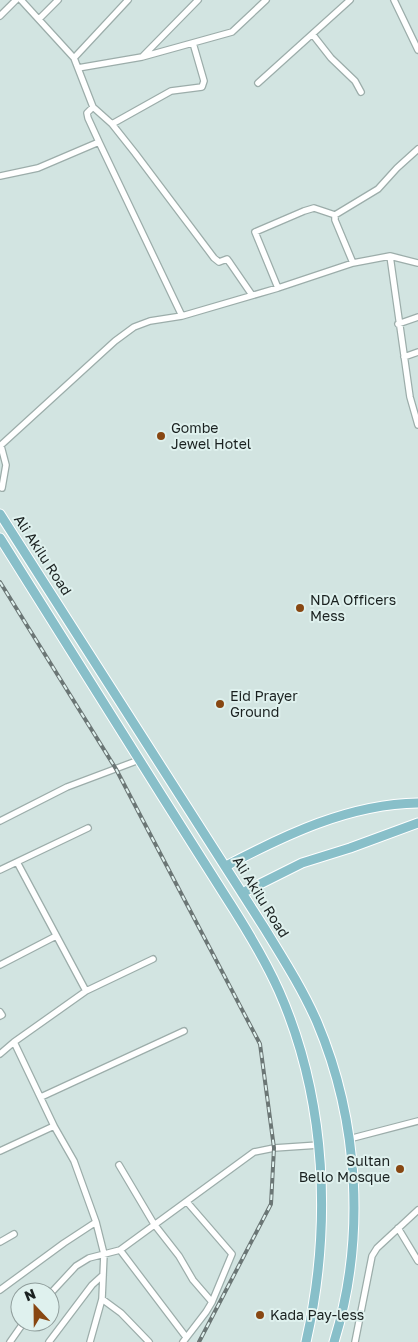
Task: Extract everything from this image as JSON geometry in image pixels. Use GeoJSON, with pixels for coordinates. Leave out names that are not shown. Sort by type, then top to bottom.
{"type":"FeatureCollection","features":[{"type":"Feature","properties":{"kind":"main road","name":"Ali Akilu Road"},"geometry":{"type":"LineString","coordinates":[[0,514],[226,866],[292,973],[317,1024],[333,1070],[349,1140],[354,1205],[352,1248],[342,1309],[334,1342]]}},
{"type":"Feature","properties":{"kind":"main road","name":"Ali Akilu Road"},"geometry":{"type":"LineString","coordinates":[[0,538],[242,923],[279,990],[302,1054],[319,1145],[321,1226],[318,1273],[306,1342]]}},
{"type":"Feature","properties":{"kind":"main road"},"geometry":{"type":"LineString","coordinates":[[226,866],[281,839],[328,819],[379,806],[418,803]]}},
{"type":"Feature","properties":{"kind":"main road"},"geometry":{"type":"LineString","coordinates":[[242,893],[302,863],[418,823]]}},
{"type":"Feature","properties":{"kind":"street"},"geometry":{"type":"LineString","coordinates":[[0,16],[16,0]]}},
{"type":"Feature","properties":{"kind":"street"},"geometry":{"type":"LineString","coordinates":[[21,0],[74,58],[93,107],[112,124],[136,153],[214,258],[219,262],[227,259],[252,295]]}},
{"type":"Feature","properties":{"kind":"street"},"geometry":{"type":"LineString","coordinates":[[39,19],[58,0]]}},
{"type":"Feature","properties":{"kind":"street"},"geometry":{"type":"LineString","coordinates":[[74,58],[128,0]]}},
{"type":"Feature","properties":{"kind":"street"},"geometry":{"type":"LineString","coordinates":[[142,57],[198,0]]}},
{"type":"Feature","properties":{"kind":"street"},"geometry":{"type":"LineString","coordinates":[[78,68],[142,57],[232,32],[266,0]]}},
{"type":"Feature","properties":{"kind":"street"},"geometry":{"type":"LineString","coordinates":[[258,83],[350,0]]}},
{"type":"Feature","properties":{"kind":"street"},"geometry":{"type":"LineString","coordinates":[[394,0],[418,50]]}},
{"type":"Feature","properties":{"kind":"street"},"geometry":{"type":"LineString","coordinates":[[313,35],[331,58],[355,80],[361,92]]}},
{"type":"Feature","properties":{"kind":"street"},"geometry":{"type":"LineString","coordinates":[[112,124],[171,90],[202,87],[204,82],[193,43]]}},
{"type":"Feature","properties":{"kind":"street"},"geometry":{"type":"LineString","coordinates":[[93,107],[87,113],[88,118],[182,316]]}},
{"type":"Feature","properties":{"kind":"street"},"geometry":{"type":"LineString","coordinates":[[0,176],[38,168],[99,142]]}},
{"type":"Feature","properties":{"kind":"street"},"geometry":{"type":"LineString","coordinates":[[278,288],[255,232],[314,208],[335,215],[378,190],[397,168],[418,149]]}},
{"type":"Feature","properties":{"kind":"street"},"geometry":{"type":"LineString","coordinates":[[335,215],[334,220],[353,263]]}},
{"type":"Feature","properties":{"kind":"street"},"geometry":{"type":"LineString","coordinates":[[390,256],[398,324],[410,397],[418,425]]}},
{"type":"Feature","properties":{"kind":"street"},"geometry":{"type":"LineString","coordinates":[[2,488],[6,464],[1,446],[115,341],[134,327],[150,321],[182,316],[278,288],[353,263],[390,256],[418,263]]}},
{"type":"Feature","properties":{"kind":"street"},"geometry":{"type":"LineString","coordinates":[[398,324],[418,317]]}},
{"type":"Feature","properties":{"kind":"street"},"geometry":{"type":"LineString","coordinates":[[404,357],[418,352]]}},
{"type":"Feature","properties":{"kind":"street"},"geometry":{"type":"LineString","coordinates":[[0,821],[67,787],[139,760]]}},
{"type":"Feature","properties":{"kind":"street"},"geometry":{"type":"LineString","coordinates":[[0,870],[88,828]]}},
{"type":"Feature","properties":{"kind":"street"},"geometry":{"type":"LineString","coordinates":[[17,862],[86,991]]}},
{"type":"Feature","properties":{"kind":"street"},"geometry":{"type":"LineString","coordinates":[[0,965],[56,936]]}},
{"type":"Feature","properties":{"kind":"street"},"geometry":{"type":"LineString","coordinates":[[0,1054],[86,991],[153,959]]}},
{"type":"Feature","properties":{"kind":"street"},"geometry":{"type":"LineString","coordinates":[[0,1012],[2,1015],[0,1016]]}},
{"type":"Feature","properties":{"kind":"street"},"geometry":{"type":"LineString","coordinates":[[41,1097],[184,1031]]}},
{"type":"Feature","properties":{"kind":"street"},"geometry":{"type":"LineString","coordinates":[[14,1042],[54,1126],[74,1161],[96,1222],[104,1254],[102,1299],[92,1341]]}},
{"type":"Feature","properties":{"kind":"street"},"geometry":{"type":"LineString","coordinates":[[349,1140],[418,1122]]}},
{"type":"Feature","properties":{"kind":"street"},"geometry":{"type":"LineString","coordinates":[[0,1151],[54,1126]]}},
{"type":"Feature","properties":{"kind":"street"},"geometry":{"type":"LineString","coordinates":[[60,1283],[76,1266],[88,1258],[120,1250],[254,1152],[274,1148],[319,1145]]}},
{"type":"Feature","properties":{"kind":"street"},"geometry":{"type":"LineString","coordinates":[[119,1165],[154,1224],[179,1256],[193,1280],[212,1302]]}},
{"type":"Feature","properties":{"kind":"street"},"geometry":{"type":"LineString","coordinates":[[120,1250],[185,1340],[212,1302],[232,1254],[187,1202]]}},
{"type":"Feature","properties":{"kind":"street"},"geometry":{"type":"LineString","coordinates":[[355,1342],[356,1329],[372,1256],[377,1248],[418,1210]]}},
{"type":"Feature","properties":{"kind":"street"},"geometry":{"type":"LineString","coordinates":[[0,1290],[19,1278],[64,1242],[96,1222]]}},
{"type":"Feature","properties":{"kind":"street"},"geometry":{"type":"LineString","coordinates":[[398,1228],[418,1261]]}},
{"type":"Feature","properties":{"kind":"street"},"geometry":{"type":"LineString","coordinates":[[0,1242],[14,1234]]}},
{"type":"Feature","properties":{"kind":"street"},"geometry":{"type":"LineString","coordinates":[[49,1342],[92,1285],[102,1275]]}},
{"type":"Feature","properties":{"kind":"street"},"geometry":{"type":"LineString","coordinates":[[102,1299],[121,1313],[149,1342]]}},
{"type":"Feature","properties":{"kind":"railway"},"geometry":{"type":"LineString","coordinates":[[0,582],[116,769],[260,1044],[274,1148],[271,1204],[199,1342]]}},
{"type":"Feature","properties":{"kind":"place","name":"Gombe Jewel Hotel"},"geometry":{"type":"Point","coordinates":[161,436]}},
{"type":"Feature","properties":{"kind":"place","name":"NDA Officers Mess"},"geometry":{"type":"Point","coordinates":[300,608]}},
{"type":"Feature","properties":{"kind":"place","name":"Eid Prayer Ground"},"geometry":{"type":"Point","coordinates":[220,704]}},
{"type":"Feature","properties":{"kind":"place","name":"Sultan Bello Mosque"},"geometry":{"type":"Point","coordinates":[400,1169]}},
{"type":"Feature","properties":{"kind":"place","name":"Kada Pay-less"},"geometry":{"type":"Point","coordinates":[260,1315]}}]}
